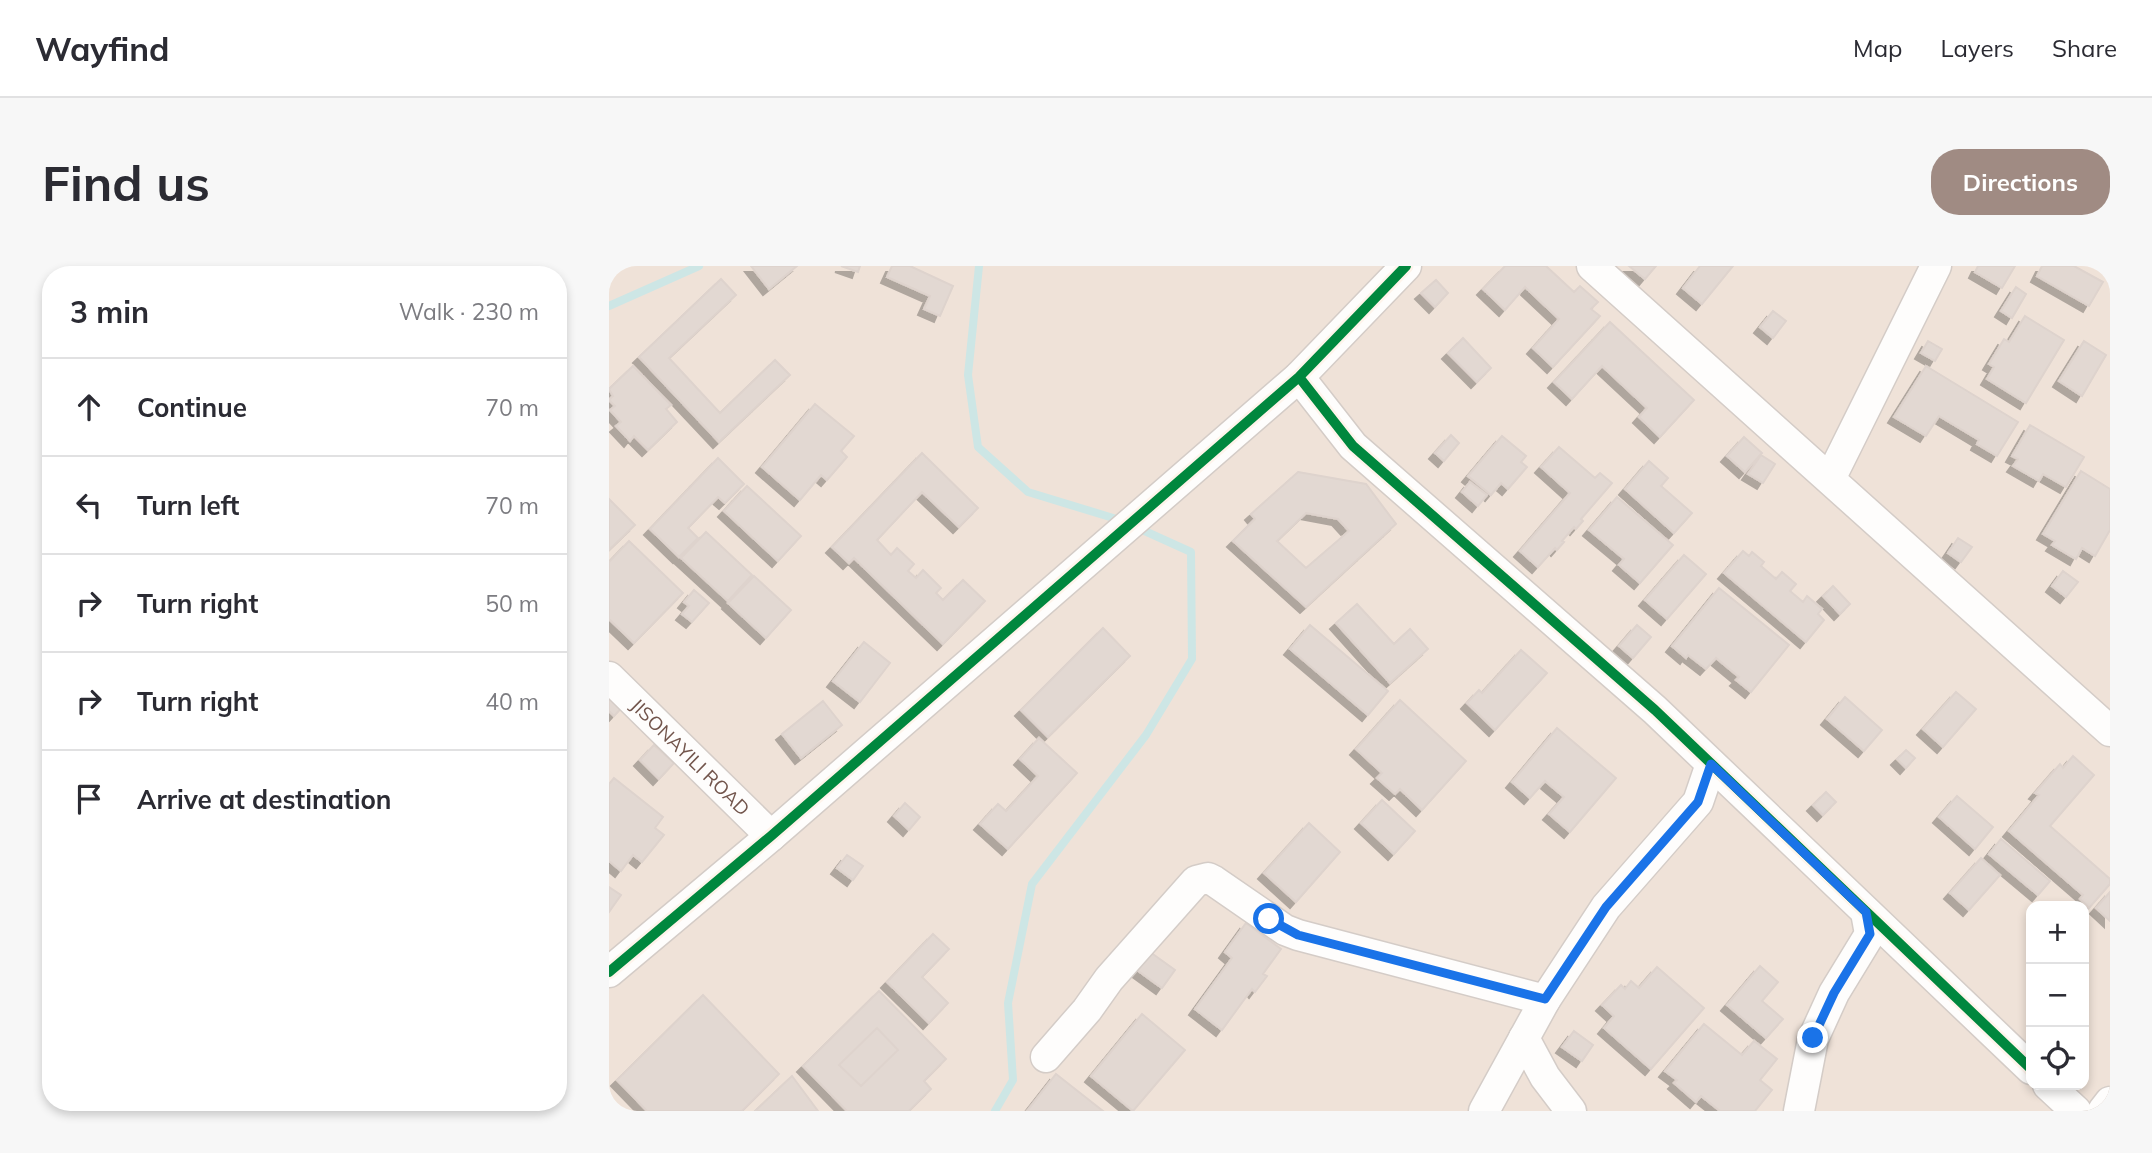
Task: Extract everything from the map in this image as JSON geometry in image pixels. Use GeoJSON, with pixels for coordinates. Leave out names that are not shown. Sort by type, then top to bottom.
{"type":"FeatureCollection","features":[{"type":"Feature","properties":{"kind":"street"},"geometry":{"type":"LineString","coordinates":[[609,972],[771,836],[1299,377],[1406,266]]}},
{"type":"Feature","properties":{"kind":"street"},"geometry":{"type":"LineString","coordinates":[[1592,266],[2110,731]]}},
{"type":"Feature","properties":{"kind":"street"},"geometry":{"type":"LineString","coordinates":[[1830,479],[1935,266]]}},
{"type":"Feature","properties":{"kind":"street"},"geometry":{"type":"LineString","coordinates":[[1299,377],[1353,446],[1655,710],[2026,1064]]}},
{"type":"Feature","properties":{"kind":"street","name":"JISONAYILI ROAD"},"geometry":{"type":"LineString","coordinates":[[609,677],[771,836]]}},
{"type":"Feature","properties":{"kind":"street"},"geometry":{"type":"LineString","coordinates":[[1484,1111],[1545,999],[1606,907],[1698,802],[1711,764]]}},
{"type":"Feature","properties":{"kind":"street"},"geometry":{"type":"LineString","coordinates":[[1046,1057],[1087,1010],[1109,979],[1201,878],[1214,881],[1285,930],[1298,935],[1545,999]]}},
{"type":"Feature","properties":{"kind":"street"},"geometry":{"type":"LineString","coordinates":[[1799,1111],[1813,1038],[1834,993],[1870,934],[1866,912]]}},
{"type":"Feature","properties":{"kind":"street"},"geometry":{"type":"LineString","coordinates":[[1524,1038],[1545,1077],[1571,1111]]}},
{"type":"Feature","properties":{"kind":"street"},"geometry":{"type":"LineString","coordinates":[[2053,1090],[2076,1111]]}},
{"type":"Feature","properties":{"kind":"street"},"geometry":{"type":"LineString","coordinates":[[2103,1111],[2110,1102]]}},
{"type":"Feature","properties":{"kind":"shaded area"},"geometry":{"type":"Polygon","coordinates":[[[609,266],[2110,266],[2110,1111],[609,1111],[609,266]]]}},
{"type":"Feature","properties":{"kind":"building"},"geometry":{"type":"Polygon","coordinates":[[[751,266],[797,266],[769,289],[751,266]]]}},
{"type":"Feature","properties":{"kind":"building"},"geometry":{"type":"Polygon","coordinates":[[[841,266],[860,266],[858,272],[841,266]]]}},
{"type":"Feature","properties":{"kind":"building"},"geometry":{"type":"Polygon","coordinates":[[[892,266],[910,266],[953,286],[940,316],[924,309],[930,296],[887,277],[892,266]]]}},
{"type":"Feature","properties":{"kind":"building"},"geometry":{"type":"Polygon","coordinates":[[[1505,266],[1546,266],[1574,292],[1580,286],[1598,302],[1591,309],[1600,316],[1553,367],[1533,348],[1559,319],[1525,287],[1505,310],[1483,289],[1505,266]]]}},
{"type":"Feature","properties":{"kind":"building"},"geometry":{"type":"Polygon","coordinates":[[[1629,266],[1656,266],[1645,279],[1629,266]]]}},
{"type":"Feature","properties":{"kind":"building"},"geometry":{"type":"Polygon","coordinates":[[[1700,266],[1733,266],[1702,304],[1683,288],[1700,266]]]}},
{"type":"Feature","properties":{"kind":"building"},"geometry":{"type":"Polygon","coordinates":[[[1978,266],[2015,266],[2002,288],[1975,272],[1978,266]]]}},
{"type":"Feature","properties":{"kind":"building"},"geometry":{"type":"Polygon","coordinates":[[[2042,266],[2074,266],[2103,282],[2089,306],[2037,276],[2042,266]]]}},
{"type":"Feature","properties":{"kind":"building"},"geometry":{"type":"Polygon","coordinates":[[[721,279],[736,295],[669,358],[720,413],[775,360],[790,375],[719,442],[639,357],[721,279]]]}},
{"type":"Feature","properties":{"kind":"building"},"geometry":{"type":"Polygon","coordinates":[[[1436,280],[1448,293],[1435,307],[1421,293],[1436,280]]]}},
{"type":"Feature","properties":{"kind":"building"},"geometry":{"type":"Polygon","coordinates":[[[2016,287],[2026,294],[2012,318],[2001,311],[2016,287]]]}},
{"type":"Feature","properties":{"kind":"building"},"geometry":{"type":"Polygon","coordinates":[[[1773,311],[1786,321],[1773,338],[1760,327],[1773,311]]]}},
{"type":"Feature","properties":{"kind":"building"},"geometry":{"type":"Polygon","coordinates":[[[2025,316],[2064,340],[2026,403],[1987,379],[1994,367],[1989,364],[2004,339],[2009,342],[2025,316]]]}},
{"type":"Feature","properties":{"kind":"building"},"geometry":{"type":"Polygon","coordinates":[[[1610,322],[1694,400],[1660,437],[1639,417],[1647,408],[1602,366],[1572,399],[1554,382],[1610,322]]]}},
{"type":"Feature","properties":{"kind":"building"},"geometry":{"type":"Polygon","coordinates":[[[1463,338],[1491,368],[1477,382],[1448,353],[1463,338]]]}},
{"type":"Feature","properties":{"kind":"building"},"geometry":{"type":"Polygon","coordinates":[[[1928,341],[1942,349],[1935,361],[1921,353],[1928,341]]]}},
{"type":"Feature","properties":{"kind":"building"},"geometry":{"type":"Polygon","coordinates":[[[2084,341],[2106,355],[2082,396],[2059,381],[2084,341]]]}},
{"type":"Feature","properties":{"kind":"building"},"geometry":{"type":"Polygon","coordinates":[[[633,366],[671,405],[666,409],[677,422],[648,450],[634,436],[630,441],[616,426],[621,422],[610,410],[615,406],[609,400],[613,396],[609,389],[633,366]]]}},
{"type":"Feature","properties":{"kind":"building"},"geometry":{"type":"Polygon","coordinates":[[[1926,366],[2018,422],[1997,456],[1977,444],[1979,440],[1939,416],[1926,436],[1894,417],[1926,366]]]}},
{"type":"Feature","properties":{"kind":"building"},"geometry":{"type":"Polygon","coordinates":[[[815,404],[854,436],[841,451],[847,457],[827,480],[821,475],[800,500],[762,467],[815,404]]]}},
{"type":"Feature","properties":{"kind":"building"},"geometry":{"type":"Polygon","coordinates":[[[2030,425],[2084,457],[2066,487],[2043,474],[2039,481],[2013,466],[2018,459],[2012,456],[2030,425]]]}},
{"type":"Feature","properties":{"kind":"building"},"geometry":{"type":"Polygon","coordinates":[[[1451,435],[1459,443],[1444,461],[1435,453],[1451,435]]]}},
{"type":"Feature","properties":{"kind":"building"},"geometry":{"type":"Polygon","coordinates":[[[1502,436],[1526,456],[1521,462],[1527,467],[1508,489],[1501,483],[1491,495],[1468,476],[1502,436]]]}},
{"type":"Feature","properties":{"kind":"building"},"geometry":{"type":"Polygon","coordinates":[[[1744,437],[1762,453],[1745,472],[1727,456],[1744,437]]]}},
{"type":"Feature","properties":{"kind":"building"},"geometry":{"type":"Polygon","coordinates":[[[1559,447],[1595,478],[1600,473],[1612,483],[1581,519],[1583,521],[1576,529],[1574,527],[1557,550],[1555,548],[1538,567],[1520,551],[1570,493],[1541,467],[1559,447]]]}},
{"type":"Feature","properties":{"kind":"building"},"geometry":{"type":"Polygon","coordinates":[[[922,453],[978,508],[959,527],[922,492],[877,540],[891,555],[897,548],[914,564],[908,571],[916,578],[923,570],[941,588],[936,593],[943,600],[963,580],[985,601],[943,644],[854,558],[849,563],[832,547],[922,453]]]}},
{"type":"Feature","properties":{"kind":"building"},"geometry":{"type":"Polygon","coordinates":[[[1761,455],[1775,464],[1763,483],[1748,474],[1761,455]]]}},
{"type":"Feature","properties":{"kind":"building"},"geometry":{"type":"Polygon","coordinates":[[[718,458],[744,484],[725,503],[718,497],[688,528],[698,538],[679,557],[650,529],[718,458]]]}},
{"type":"Feature","properties":{"kind":"building"},"geometry":{"type":"Polygon","coordinates":[[[1649,461],[1668,478],[1661,486],[1692,513],[1674,533],[1625,489],[1649,461]]]}},
{"type":"Feature","properties":{"kind":"building"},"geometry":{"type":"Polygon","coordinates":[[[2081,471],[2110,489],[2110,530],[2095,556],[2082,548],[2076,559],[2052,545],[2055,541],[2043,534],[2081,471]]]}},
{"type":"Feature","properties":{"kind":"building"},"geometry":{"type":"Polygon","coordinates":[[[1298,472],[1366,484],[1396,524],[1306,607],[1233,541],[1255,519],[1251,514],[1298,472]],[[1306,513],[1277,541],[1306,568],[1349,531],[1338,519],[1306,513]]]}},
{"type":"Feature","properties":{"kind":"building"},"geometry":{"type":"Polygon","coordinates":[[[1470,482],[1487,495],[1478,506],[1462,492],[1470,482]]]}},
{"type":"Feature","properties":{"kind":"building"},"geometry":{"type":"Polygon","coordinates":[[[747,486],[801,536],[778,561],[724,511],[747,486]]]}},
{"type":"Feature","properties":{"kind":"building"},"geometry":{"type":"Polygon","coordinates":[[[1617,497],[1673,545],[1640,583],[1619,565],[1624,559],[1589,530],[1617,497]]]}},
{"type":"Feature","properties":{"kind":"building"},"geometry":{"type":"Polygon","coordinates":[[[609,499],[635,525],[609,550],[609,499]]]}},
{"type":"Feature","properties":{"kind":"building"},"geometry":{"type":"Polygon","coordinates":[[[706,532],[752,575],[728,601],[681,558],[706,532]]]}},
{"type":"Feature","properties":{"kind":"building"},"geometry":{"type":"Polygon","coordinates":[[[1958,538],[1972,547],[1961,562],[1948,553],[1958,538]]]}},
{"type":"Feature","properties":{"kind":"building"},"geometry":{"type":"Polygon","coordinates":[[[629,541],[683,593],[634,643],[609,619],[609,562],[629,541]]]}},
{"type":"Feature","properties":{"kind":"building"},"geometry":{"type":"Polygon","coordinates":[[[1743,551],[1749,556],[1752,552],[1764,562],[1761,566],[1776,579],[1782,572],[1796,584],[1790,591],[1803,602],[1807,596],[1822,609],[1818,614],[1824,620],[1806,642],[1724,573],[1743,551]]]}},
{"type":"Feature","properties":{"kind":"building"},"geometry":{"type":"Polygon","coordinates":[[[1684,555],[1706,574],[1667,619],[1645,600],[1684,555]]]}},
{"type":"Feature","properties":{"kind":"building"},"geometry":{"type":"Polygon","coordinates":[[[2063,571],[2078,582],[2066,597],[2052,586],[2063,571]]]}},
{"type":"Feature","properties":{"kind":"building"},"geometry":{"type":"Polygon","coordinates":[[[754,576],[791,610],[766,638],[728,603],[754,576]]]}},
{"type":"Feature","properties":{"kind":"building"},"geometry":{"type":"Polygon","coordinates":[[[1833,586],[1850,604],[1840,614],[1823,596],[1833,586]]]}},
{"type":"Feature","properties":{"kind":"building"},"geometry":{"type":"Polygon","coordinates":[[[1719,588],[1789,645],[1751,692],[1736,680],[1739,677],[1716,658],[1706,669],[1672,646],[1719,588]]]}},
{"type":"Feature","properties":{"kind":"building"},"geometry":{"type":"Polygon","coordinates":[[[694,590],[709,603],[692,622],[682,614],[689,606],[684,602],[694,590]]]}},
{"type":"Feature","properties":{"kind":"building"},"geometry":{"type":"Polygon","coordinates":[[[1357,604],[1394,644],[1410,629],[1428,649],[1390,683],[1336,623],[1357,604]]]}},
{"type":"Feature","properties":{"kind":"building"},"geometry":{"type":"Polygon","coordinates":[[[1310,625],[1388,691],[1368,715],[1290,649],[1310,625]]]}},
{"type":"Feature","properties":{"kind":"building"},"geometry":{"type":"Polygon","coordinates":[[[1637,625],[1651,637],[1633,658],[1619,646],[1637,625]]]}},
{"type":"Feature","properties":{"kind":"building"},"geometry":{"type":"Polygon","coordinates":[[[1103,628],[1130,656],[1048,737],[1021,710],[1103,628]]]}},
{"type":"Feature","properties":{"kind":"building"},"geometry":{"type":"Polygon","coordinates":[[[864,642],[890,663],[860,702],[833,681],[864,642]]]}},
{"type":"Feature","properties":{"kind":"building"},"geometry":{"type":"Polygon","coordinates":[[[1521,650],[1547,673],[1495,730],[1467,703],[1479,690],[1482,693],[1521,650]]]}},
{"type":"Feature","properties":{"kind":"building"},"geometry":{"type":"Polygon","coordinates":[[[609,692],[626,703],[614,716],[609,711],[609,692]]]}},
{"type":"Feature","properties":{"kind":"building"},"geometry":{"type":"Polygon","coordinates":[[[1956,692],[1976,709],[1943,747],[1923,729],[1956,692]]]}},
{"type":"Feature","properties":{"kind":"building"},"geometry":{"type":"Polygon","coordinates":[[[1845,697],[1882,730],[1864,751],[1827,719],[1845,697]]]}},
{"type":"Feature","properties":{"kind":"building"},"geometry":{"type":"Polygon","coordinates":[[[1400,700],[1466,761],[1422,810],[1400,789],[1395,794],[1377,778],[1382,773],[1356,749],[1400,700]]]}},
{"type":"Feature","properties":{"kind":"building"},"geometry":{"type":"Polygon","coordinates":[[[823,701],[842,725],[801,758],[782,734],[823,701]]]}},
{"type":"Feature","properties":{"kind":"building"},"geometry":{"type":"Polygon","coordinates":[[[1557,728],[1616,778],[1570,832],[1549,814],[1564,797],[1545,781],[1530,798],[1512,782],[1557,728]]]}},
{"type":"Feature","properties":{"kind":"building"},"geometry":{"type":"Polygon","coordinates":[[[1039,738],[1077,773],[1008,849],[980,824],[998,804],[1006,811],[1038,776],[1020,759],[1039,738]]]}},
{"type":"Feature","properties":{"kind":"building"},"geometry":{"type":"Polygon","coordinates":[[[654,745],[674,763],[659,779],[640,760],[654,745]]]}},
{"type":"Feature","properties":{"kind":"building"},"geometry":{"type":"Polygon","coordinates":[[[1906,750],[1915,758],[1906,768],[1897,759],[1906,750]]]}},
{"type":"Feature","properties":{"kind":"building"},"geometry":{"type":"Polygon","coordinates":[[[2073,756],[2094,775],[2050,826],[2110,879],[2110,884],[2089,908],[2089,901],[2080,899],[2083,895],[2009,831],[2039,795],[2035,793],[2060,764],[2063,768],[2073,756]]]}},
{"type":"Feature","properties":{"kind":"building"},"geometry":{"type":"Polygon","coordinates":[[[614,778],[663,817],[655,828],[664,835],[642,862],[633,855],[621,871],[609,861],[609,784],[614,778]]]}},
{"type":"Feature","properties":{"kind":"building"},"geometry":{"type":"Polygon","coordinates":[[[1826,792],[1836,802],[1823,815],[1813,805],[1826,792]]]}},
{"type":"Feature","properties":{"kind":"building"},"geometry":{"type":"Polygon","coordinates":[[[1957,796],[1993,827],[1975,849],[1939,817],[1957,796]]]}},
{"type":"Feature","properties":{"kind":"building"},"geometry":{"type":"Polygon","coordinates":[[[1382,800],[1415,831],[1394,854],[1361,823],[1382,800]]]}},
{"type":"Feature","properties":{"kind":"building"},"geometry":{"type":"Polygon","coordinates":[[[905,803],[920,817],[909,830],[894,816],[905,803]]]}},
{"type":"Feature","properties":{"kind":"building"},"geometry":{"type":"Polygon","coordinates":[[[1309,823],[1340,852],[1296,902],[1264,873],[1309,823]]]}},
{"type":"Feature","properties":{"kind":"building"},"geometry":{"type":"Polygon","coordinates":[[[2001,839],[2050,881],[2038,895],[1989,854],[2001,839]]]}},
{"type":"Feature","properties":{"kind":"building"},"geometry":{"type":"Polygon","coordinates":[[[847,855],[863,866],[853,880],[837,868],[847,855]]]}},
{"type":"Feature","properties":{"kind":"building"},"geometry":{"type":"Polygon","coordinates":[[[1981,858],[2000,875],[1969,910],[1950,893],[1981,858]]]}},
{"type":"Feature","properties":{"kind":"building"},"geometry":{"type":"Polygon","coordinates":[[[609,887],[621,895],[609,912],[609,887]]]}},
{"type":"Feature","properties":{"kind":"building"},"geometry":{"type":"Polygon","coordinates":[[[2110,892],[2110,921],[2096,908],[2110,892]]]}},
{"type":"Feature","properties":{"kind":"building"},"geometry":{"type":"Polygon","coordinates":[[[1246,923],[1281,949],[1263,974],[1267,976],[1255,992],[1252,989],[1222,1030],[1195,1009],[1232,958],[1225,952],[1246,923]]]}},
{"type":"Feature","properties":{"kind":"building"},"geometry":{"type":"Polygon","coordinates":[[[933,934],[949,949],[922,977],[948,1003],[929,1023],[887,982],[933,934]]]}},
{"type":"Feature","properties":{"kind":"building"},"geometry":{"type":"Polygon","coordinates":[[[1150,952],[1175,970],[1162,988],[1137,970],[1150,952]]]}},
{"type":"Feature","properties":{"kind":"building"},"geometry":{"type":"Polygon","coordinates":[[[1760,966],[1778,982],[1762,1001],[1783,1019],[1766,1038],[1727,1005],[1760,966]]]}},
{"type":"Feature","properties":{"kind":"building"},"geometry":{"type":"Polygon","coordinates":[[[1657,967],[1704,1008],[1651,1069],[1604,1028],[1614,1016],[1602,1005],[1621,985],[1625,989],[1631,981],[1639,988],[1657,967]]]}},
{"type":"Feature","properties":{"kind":"building"},"geometry":{"type":"Polygon","coordinates":[[[879,991],[946,1059],[924,1081],[931,1089],[909,1111],[847,1111],[803,1066],[879,991]],[[877,1028],[839,1065],[861,1086],[898,1050],[877,1028]]]}},
{"type":"Feature","properties":{"kind":"building"},"geometry":{"type":"Polygon","coordinates":[[[703,995],[779,1074],[742,1111],[647,1111],[617,1080],[703,995]]]}},
{"type":"Feature","properties":{"kind":"building"},"geometry":{"type":"Polygon","coordinates":[[[1142,1014],[1185,1050],[1133,1111],[1091,1076],[1142,1014]]]}},
{"type":"Feature","properties":{"kind":"building"},"geometry":{"type":"Polygon","coordinates":[[[1704,1024],[1742,1055],[1754,1041],[1777,1059],[1760,1080],[1772,1090],[1755,1111],[1720,1111],[1701,1096],[1696,1102],[1674,1083],[1677,1080],[1665,1071],[1704,1024]]]}},
{"type":"Feature","properties":{"kind":"building"},"geometry":{"type":"Polygon","coordinates":[[[877,1028],[898,1050],[861,1086],[839,1065],[877,1028]]]}},
{"type":"Feature","properties":{"kind":"building"},"geometry":{"type":"Polygon","coordinates":[[[1574,1031],[1593,1045],[1582,1061],[1562,1047],[1574,1031]]]}},
{"type":"Feature","properties":{"kind":"building"},"geometry":{"type":"Polygon","coordinates":[[[1056,1074],[1103,1111],[1027,1111],[1056,1074]]]}},
{"type":"Feature","properties":{"kind":"building"},"geometry":{"type":"Polygon","coordinates":[[[792,1076],[818,1111],[755,1111],[792,1076]]]}},
{"type":"Feature","properties":{"kind":"waterway"},"geometry":{"type":"LineString","coordinates":[[609,306],[699,266]]}},
{"type":"Feature","properties":{"kind":"waterway"},"geometry":{"type":"LineString","coordinates":[[979,266],[968,375],[978,447],[1028,492],[1123,521]]}},
{"type":"Feature","properties":{"kind":"waterway"},"geometry":{"type":"LineString","coordinates":[[995,1111],[1013,1080],[1008,1003],[1032,884],[1146,735],[1192,659],[1191,552],[1138,528]]}},
{"type":"Feature","properties":{"kind":"cycle path"},"geometry":{"type":"LineString","coordinates":[[609,972],[771,836],[1299,377],[1406,266]]}},
{"type":"Feature","properties":{"kind":"cycle path"},"geometry":{"type":"LineString","coordinates":[[1299,377],[1353,446],[1655,710],[2026,1064]]}},
{"type":"Feature","properties":{"kind":"route"},"geometry":{"type":"LineString","coordinates":[[1269,919],[1298,935],[1545,999],[1606,907],[1698,802],[1711,764],[1866,912],[1870,934],[1834,993],[1813,1038]]}}]}
